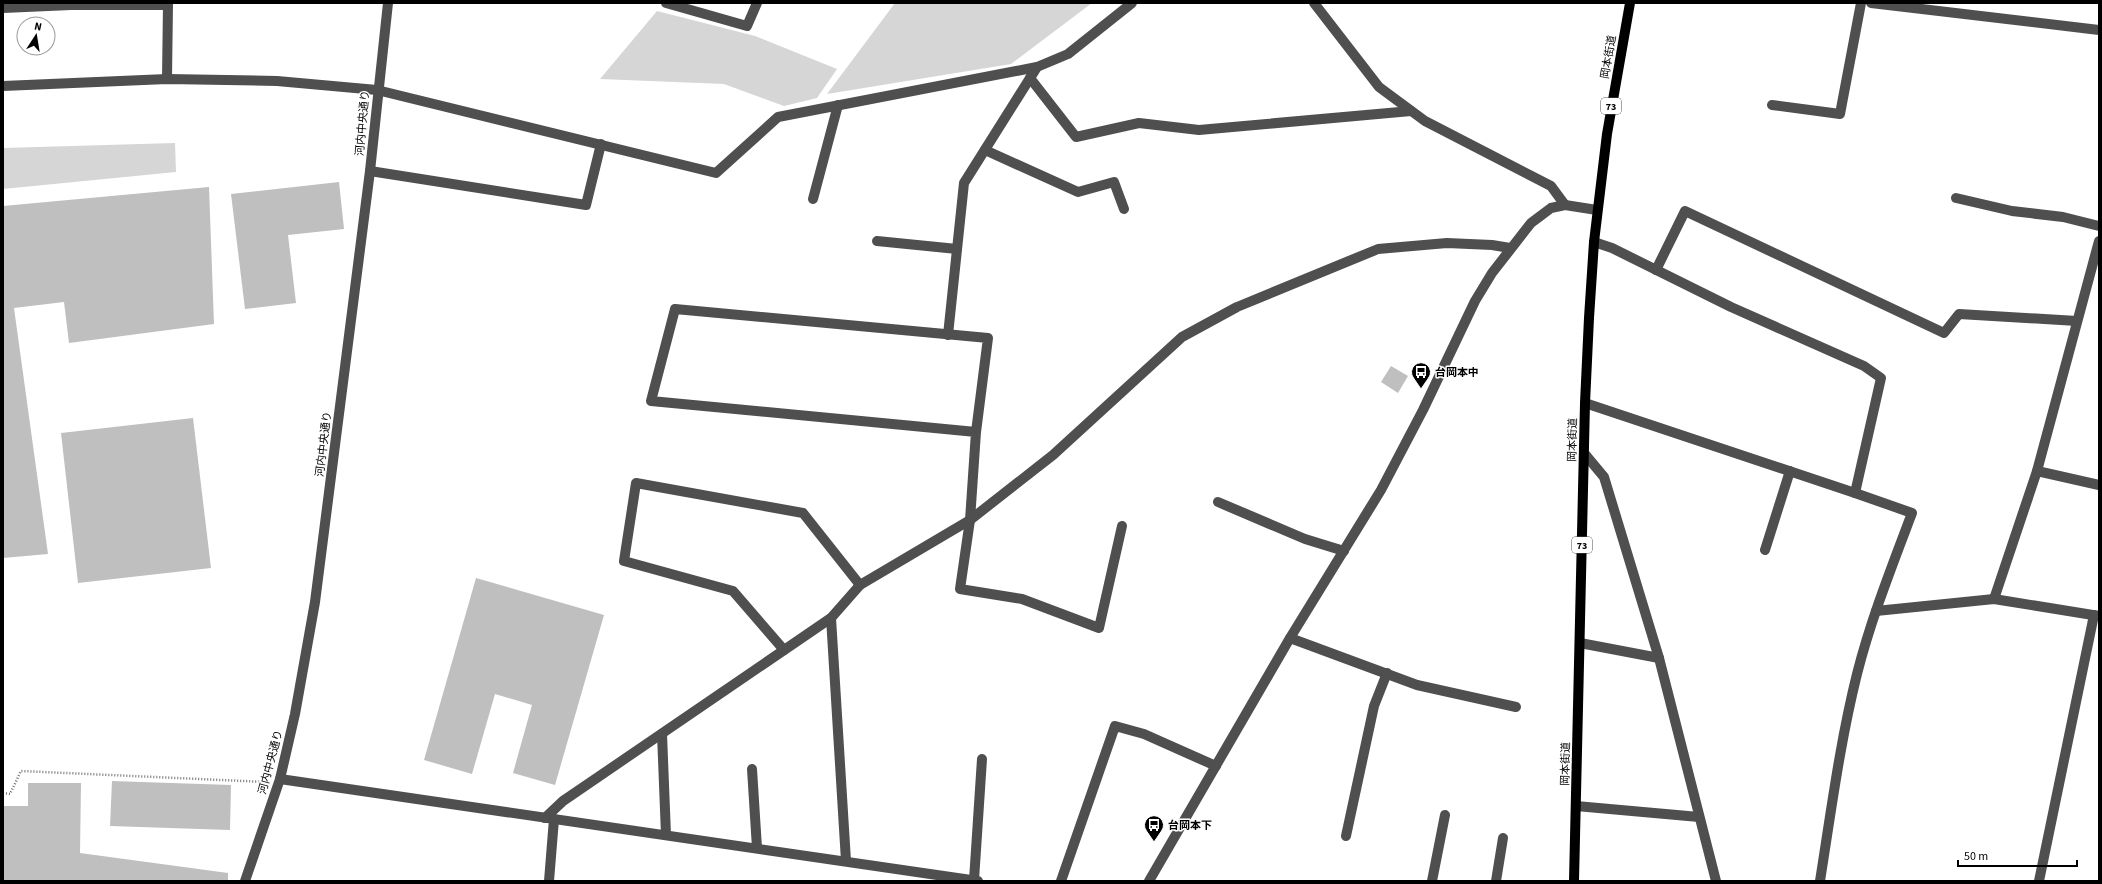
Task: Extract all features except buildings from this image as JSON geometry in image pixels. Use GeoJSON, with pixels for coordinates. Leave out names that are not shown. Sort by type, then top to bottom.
{"type":"FeatureCollection","features":[{"type":"Feature","properties":{"kind":"main road","name":"岡本街道"},"geometry":{"type":"LineString","coordinates":[[1574,881],[1585,403],[1594,242],[1607,134],[1630,3]]}},
{"type":"Feature","properties":{"kind":"street","name":"河内中央通り"},"geometry":{"type":"LineString","coordinates":[[245,881],[280,778],[295,714],[315,602],[370,171],[377,90],[388,3]]}},
{"type":"Feature","properties":{"kind":"street"},"geometry":{"type":"LineString","coordinates":[[666,3],[747,26],[757,3]]}},
{"type":"Feature","properties":{"kind":"street"},"geometry":{"type":"LineString","coordinates":[[3,86],[167,79],[277,81],[377,90],[716,173],[778,116],[1037,67],[1068,54],[1132,3]]}},
{"type":"Feature","properties":{"kind":"street"},"geometry":{"type":"LineString","coordinates":[[1314,3],[1378,87],[1425,122],[1551,186],[1565,204]]}},
{"type":"Feature","properties":{"kind":"street"},"geometry":{"type":"LineString","coordinates":[[1772,105],[1840,114],[1861,3]]}},
{"type":"Feature","properties":{"kind":"street"},"geometry":{"type":"LineString","coordinates":[[1871,3],[2099,30]]}},
{"type":"Feature","properties":{"kind":"street"},"geometry":{"type":"LineString","coordinates":[[3,8],[71,4],[168,4],[167,79]]}},
{"type":"Feature","properties":{"kind":"street"},"geometry":{"type":"LineString","coordinates":[[948,335],[964,183],[1037,67]]}},
{"type":"Feature","properties":{"kind":"street"},"geometry":{"type":"LineString","coordinates":[[1030,78],[1076,137],[1139,123],[1199,130],[1411,111]]}},
{"type":"Feature","properties":{"kind":"street"},"geometry":{"type":"LineString","coordinates":[[812,199],[838,105]]}},
{"type":"Feature","properties":{"kind":"street"},"geometry":{"type":"LineString","coordinates":[[370,171],[586,205],[600,144]]}},
{"type":"Feature","properties":{"kind":"street"},"geometry":{"type":"LineString","coordinates":[[985,150],[1078,192],[1114,182],[1124,209]]}},
{"type":"Feature","properties":{"kind":"street"},"geometry":{"type":"LineString","coordinates":[[1956,198],[2012,212],[2063,217],[2099,226]]}},
{"type":"Feature","properties":{"kind":"street"},"geometry":{"type":"LineString","coordinates":[[1149,881],[1290,638],[1381,490],[1412,433],[1475,301],[1492,273],[1510,248],[1540,214],[1550,208],[1565,204],[1597,210]]}},
{"type":"Feature","properties":{"kind":"street"},"geometry":{"type":"LineString","coordinates":[[1656,270],[1685,211],[1944,333],[1959,314],[2077,321]]}},
{"type":"Feature","properties":{"kind":"street"},"geometry":{"type":"LineString","coordinates":[[877,241],[957,249]]}},
{"type":"Feature","properties":{"kind":"street"},"geometry":{"type":"LineString","coordinates":[[1994,599],[2037,471],[2099,241]]}},
{"type":"Feature","properties":{"kind":"street"},"geometry":{"type":"LineString","coordinates":[[549,881],[550,819],[563,801],[831,618],[860,585],[970,520],[1053,455],[1182,337],[1237,308],[1378,249],[1447,242],[1492,245],[1510,248]]}},
{"type":"Feature","properties":{"kind":"street"},"geometry":{"type":"LineString","coordinates":[[1594,242],[1612,248],[1731,307],[1864,366],[1881,378],[1855,493]]}},
{"type":"Feature","properties":{"kind":"street"},"geometry":{"type":"LineString","coordinates":[[976,432],[651,401],[675,309],[988,338],[976,432],[970,520],[960,589],[1022,599],[1099,628],[1122,526]]}},
{"type":"Feature","properties":{"kind":"street"},"geometry":{"type":"LineString","coordinates":[[1585,403],[1912,513],[1876,611],[1857,674],[1839,753],[1820,881]]}},
{"type":"Feature","properties":{"kind":"street"},"geometry":{"type":"LineString","coordinates":[[1584,453],[1604,477],[1659,658],[1716,881]]}},
{"type":"Feature","properties":{"kind":"street"},"geometry":{"type":"LineString","coordinates":[[1765,550],[1790,471]]}},
{"type":"Feature","properties":{"kind":"street"},"geometry":{"type":"LineString","coordinates":[[2037,471],[2099,485]]}},
{"type":"Feature","properties":{"kind":"street"},"geometry":{"type":"LineString","coordinates":[[784,650],[733,591],[624,561],[636,483],[803,513],[860,585]]}},
{"type":"Feature","properties":{"kind":"street"},"geometry":{"type":"LineString","coordinates":[[1218,502],[1305,539],[1344,551]]}},
{"type":"Feature","properties":{"kind":"street"},"geometry":{"type":"LineString","coordinates":[[1876,611],[1994,599],[2096,615],[2039,881]]}},
{"type":"Feature","properties":{"kind":"street"},"geometry":{"type":"LineString","coordinates":[[831,618],[846,862]]}},
{"type":"Feature","properties":{"kind":"street"},"geometry":{"type":"LineString","coordinates":[[1290,638],[1417,685],[1516,707]]}},
{"type":"Feature","properties":{"kind":"street"},"geometry":{"type":"LineString","coordinates":[[1580,643],[1659,658]]}},
{"type":"Feature","properties":{"kind":"street"},"geometry":{"type":"LineString","coordinates":[[1346,836],[1374,706],[1387,673]]}},
{"type":"Feature","properties":{"kind":"street"},"geometry":{"type":"LineString","coordinates":[[1061,881],[1115,726],[1144,734],[1216,766]]}},
{"type":"Feature","properties":{"kind":"street"},"geometry":{"type":"LineString","coordinates":[[662,734],[666,835]]}},
{"type":"Feature","properties":{"kind":"street"},"geometry":{"type":"LineString","coordinates":[[280,778],[976,881],[982,759]]}},
{"type":"Feature","properties":{"kind":"street"},"geometry":{"type":"LineString","coordinates":[[752,769],[757,848]]}},
{"type":"Feature","properties":{"kind":"street"},"geometry":{"type":"LineString","coordinates":[[1576,806],[1699,817]]}},
{"type":"Feature","properties":{"kind":"street"},"geometry":{"type":"LineString","coordinates":[[1432,881],[1445,815]]}},
{"type":"Feature","properties":{"kind":"street"},"geometry":{"type":"LineString","coordinates":[[1496,881],[1503,838]]}},
{"type":"Feature","properties":{"kind":"path"},"geometry":{"type":"LineString","coordinates":[[3,793],[10,794],[21,771],[266,782],[263,792],[274,796]]}},
{"type":"Feature","properties":{"kind":"shaded area"},"geometry":{"type":"Polygon","coordinates":[[[895,3],[1092,3],[1011,64],[827,94],[895,3]]]}},
{"type":"Feature","properties":{"kind":"shaded area"},"geometry":{"type":"Polygon","coordinates":[[[657,11],[755,36],[837,69],[817,98],[784,106],[724,84],[600,79],[657,11]]]}},
{"type":"Feature","properties":{"kind":"shaded area"},"geometry":{"type":"Polygon","coordinates":[[[175,143],[176,172],[3,189],[3,148],[175,143]]]}},
{"type":"Feature","properties":{"kind":"place","name":"台岡本中"},"geometry":{"type":"Point","coordinates":[1421,389]}},
{"type":"Feature","properties":{"kind":"place","name":"台岡本下"},"geometry":{"type":"Point","coordinates":[1154,842]}}]}
